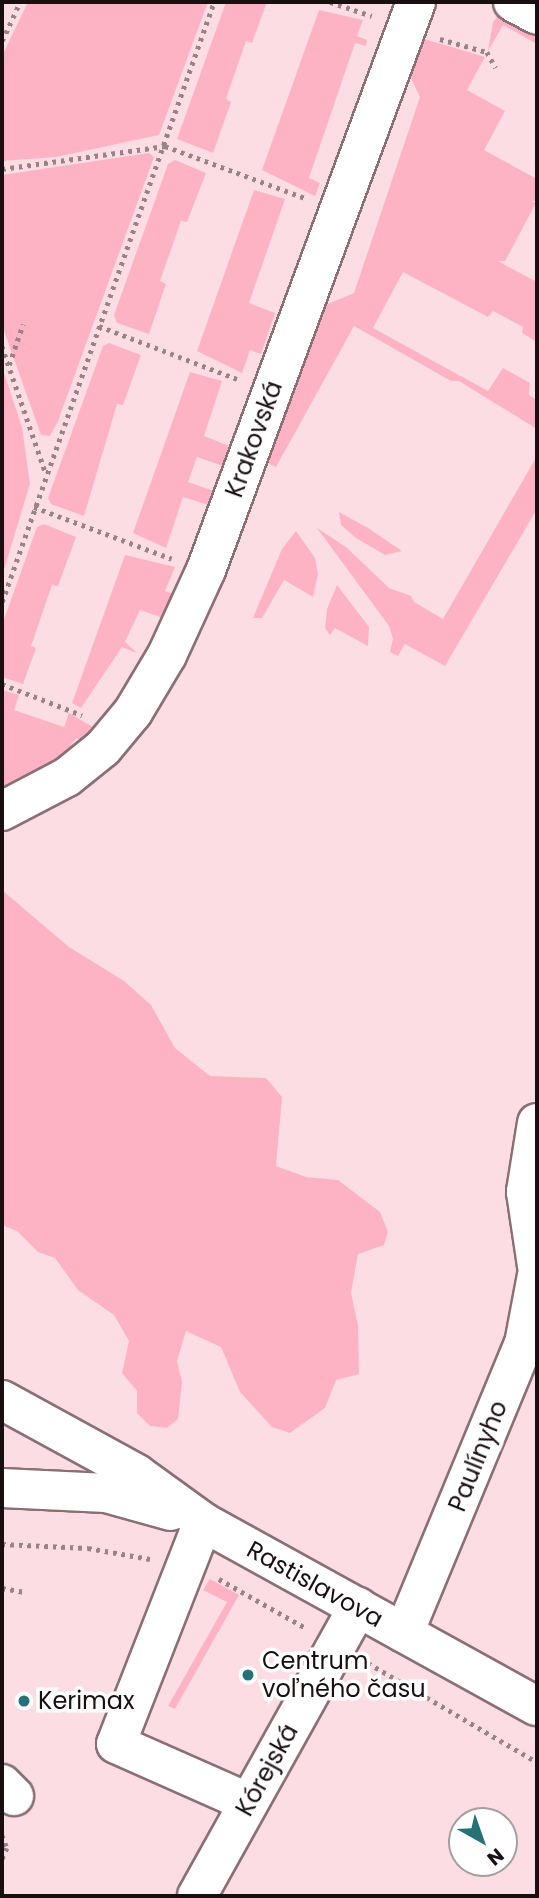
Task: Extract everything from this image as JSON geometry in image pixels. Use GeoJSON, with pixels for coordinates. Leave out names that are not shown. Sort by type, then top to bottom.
{"type":"FeatureCollection","features":[{"type":"Feature","properties":{"kind":"street"},"geometry":{"type":"LineString","coordinates":[[513,2],[537,15]]}},
{"type":"Feature","properties":{"kind":"street","name":"Krakovská"},"geometry":{"type":"LineString","coordinates":[[2,811],[67,777],[116,734],[167,655],[206,570],[411,15]]}},
{"type":"Feature","properties":{"kind":"street"},"geometry":{"type":"LineString","coordinates":[[537,1123],[526,1192],[537,1266]]}},
{"type":"Feature","properties":{"kind":"street","name":"Paulínyho"},"geometry":{"type":"LineString","coordinates":[[404,1633],[524,1344],[537,1275]]}},
{"type":"Feature","properties":{"kind":"street","name":"Rastislavova"},"geometry":{"type":"LineString","coordinates":[[2,1400],[137,1474],[203,1522],[537,1706]]}},
{"type":"Feature","properties":{"kind":"street","name":"Rastislavova"},"geometry":{"type":"LineString","coordinates":[[2,1488],[106,1493],[203,1522]]}},
{"type":"Feature","properties":{"kind":"street"},"geometry":{"type":"LineString","coordinates":[[203,1522],[116,1744],[248,1803]]}},
{"type":"Feature","properties":{"kind":"street","name":"Kórejská"},"geometry":{"type":"LineString","coordinates":[[197,1896],[358,1607]]}},
{"type":"Feature","properties":{"kind":"path"},"geometry":{"type":"LineString","coordinates":[[2,41],[20,2]]}},
{"type":"Feature","properties":{"kind":"path"},"geometry":{"type":"LineString","coordinates":[[2,602],[214,2]]}},
{"type":"Feature","properties":{"kind":"path"},"geometry":{"type":"LineString","coordinates":[[411,15],[487,52],[496,68]]}},
{"type":"Feature","properties":{"kind":"path"},"geometry":{"type":"LineString","coordinates":[[2,169],[165,146],[338,211]]}},
{"type":"Feature","properties":{"kind":"path"},"geometry":{"type":"LineString","coordinates":[[9,365],[23,324]]}},
{"type":"Feature","properties":{"kind":"path"},"geometry":{"type":"LineString","coordinates":[[99,327],[271,391]]}},
{"type":"Feature","properties":{"kind":"path"},"geometry":{"type":"LineString","coordinates":[[2,346],[46,474]]}},
{"type":"Feature","properties":{"kind":"path"},"geometry":{"type":"LineString","coordinates":[[34,507],[206,570]]}},
{"type":"Feature","properties":{"kind":"path"},"geometry":{"type":"LineString","coordinates":[[2,684],[71,709],[116,734]]}},
{"type":"Feature","properties":{"kind":"path"},"geometry":{"type":"LineString","coordinates":[[2,1544],[88,1548],[186,1566],[218,1578],[537,1762]]}},
{"type":"Feature","properties":{"kind":"path"},"geometry":{"type":"LineString","coordinates":[[2,1588],[25,1592]]}},
{"type":"Feature","properties":{"kind":"path"},"geometry":{"type":"LineString","coordinates":[[2,1835],[7,1847],[2,1860]]}},
{"type":"Feature","properties":{"kind":"shaded area"},"geometry":{"type":"Polygon","coordinates":[[[28,2],[208,2],[159,135],[56,157],[2,161],[2,56],[28,2]]]}},
{"type":"Feature","properties":{"kind":"shaded area"},"geometry":{"type":"Polygon","coordinates":[[[226,2],[267,2],[252,43],[246,41],[226,99],[231,102],[213,153],[177,139],[226,2]]]}},
{"type":"Feature","properties":{"kind":"shaded area"},"geometry":{"type":"Polygon","coordinates":[[[319,10],[363,20],[357,36],[367,40],[366,46],[355,43],[309,178],[320,183],[315,196],[262,170],[319,10]]]}},
{"type":"Feature","properties":{"kind":"shaded area"},"geometry":{"type":"Polygon","coordinates":[[[501,12],[537,31],[537,44],[503,25],[488,51],[493,22],[501,12]]]}},
{"type":"Feature","properties":{"kind":"shaded area"},"geometry":{"type":"Polygon","coordinates":[[[411,35],[485,57],[467,90],[505,111],[484,150],[537,179],[537,201],[531,201],[536,203],[505,261],[498,261],[537,282],[537,342],[522,333],[523,327],[493,311],[488,317],[403,272],[373,328],[488,391],[503,368],[530,383],[529,395],[537,400],[537,429],[459,381],[451,381],[354,326],[276,467],[264,461],[316,309],[354,293],[420,97],[402,60],[411,35]]]}},
{"type":"Feature","properties":{"kind":"shaded area"},"geometry":{"type":"Polygon","coordinates":[[[149,153],[154,157],[58,421],[50,436],[41,435],[2,325],[2,175],[149,153]]]}},
{"type":"Feature","properties":{"kind":"shaded area"},"geometry":{"type":"Polygon","coordinates":[[[175,160],[206,173],[187,222],[181,221],[160,281],[166,284],[149,334],[117,323],[114,315],[168,164],[175,160]]]}},
{"type":"Feature","properties":{"kind":"shaded area"},"geometry":{"type":"Polygon","coordinates":[[[254,190],[285,199],[249,303],[275,313],[261,354],[250,350],[242,373],[197,351],[254,190]]]}},
{"type":"Feature","properties":{"kind":"shaded area"},"geometry":{"type":"Polygon","coordinates":[[[109,343],[141,355],[123,405],[117,404],[84,516],[51,504],[48,498],[103,346],[109,343]]]}},
{"type":"Feature","properties":{"kind":"shaded area"},"geometry":{"type":"Polygon","coordinates":[[[2,367],[22,427],[30,484],[2,576],[2,367]]]}},
{"type":"Feature","properties":{"kind":"shaded area"},"geometry":{"type":"Polygon","coordinates":[[[190,372],[222,381],[204,436],[229,446],[223,466],[197,457],[188,482],[214,491],[208,505],[183,497],[166,548],[133,533],[190,372]]]}},
{"type":"Feature","properties":{"kind":"shaded area"},"geometry":{"type":"Polygon","coordinates":[[[537,456],[537,509],[445,666],[405,644],[398,656],[390,652],[393,639],[389,626],[317,528],[346,547],[389,588],[411,596],[414,602],[443,619],[537,456]]]}},
{"type":"Feature","properties":{"kind":"shaded area"},"geometry":{"type":"Polygon","coordinates":[[[339,512],[402,551],[385,555],[356,538],[341,525],[339,512]]]}},
{"type":"Feature","properties":{"kind":"shaded area"},"geometry":{"type":"Polygon","coordinates":[[[44,524],[76,537],[58,586],[52,585],[31,646],[36,648],[23,684],[2,677],[2,625],[37,527],[44,524]]]}},
{"type":"Feature","properties":{"kind":"shaded area"},"geometry":{"type":"Polygon","coordinates":[[[296,531],[315,558],[318,574],[313,597],[284,580],[262,618],[253,618],[282,549],[296,531]]]}},
{"type":"Feature","properties":{"kind":"shaded area"},"geometry":{"type":"Polygon","coordinates":[[[125,555],[175,567],[165,591],[176,595],[166,619],[140,610],[125,642],[137,653],[122,647],[81,708],[72,703],[125,555]]]}},
{"type":"Feature","properties":{"kind":"shaded area"},"geometry":{"type":"Polygon","coordinates":[[[337,585],[369,627],[368,646],[335,628],[330,635],[325,628],[327,609],[337,585]]]}},
{"type":"Feature","properties":{"kind":"shaded area"},"geometry":{"type":"Polygon","coordinates":[[[2,690],[19,695],[14,710],[64,727],[69,713],[96,729],[82,742],[77,738],[71,744],[74,749],[2,794],[2,690]]]}},
{"type":"Feature","properties":{"kind":"shaded area"},"geometry":{"type":"Polygon","coordinates":[[[2,890],[69,947],[124,981],[151,1005],[175,1048],[210,1076],[266,1078],[282,1097],[276,1166],[306,1177],[338,1180],[380,1212],[388,1232],[384,1245],[358,1254],[351,1293],[358,1325],[359,1374],[336,1380],[325,1408],[290,1433],[272,1427],[240,1392],[221,1347],[186,1331],[177,1361],[182,1382],[178,1419],[167,1428],[150,1426],[137,1413],[137,1391],[122,1373],[129,1341],[114,1315],[78,1290],[55,1258],[38,1252],[17,1231],[2,1225],[2,890]]]}},
{"type":"Feature","properties":{"kind":"shaded area"},"geometry":{"type":"Polygon","coordinates":[[[210,1579],[239,1595],[175,1709],[168,1706],[227,1602],[203,1590],[210,1579]]]}},
{"type":"Feature","properties":{"kind":"place","name":"Centrum voľného času"},"geometry":{"type":"Point","coordinates":[248,1675]}},
{"type":"Feature","properties":{"kind":"place","name":"Kerimax"},"geometry":{"type":"Point","coordinates":[24,1701]}}]}
